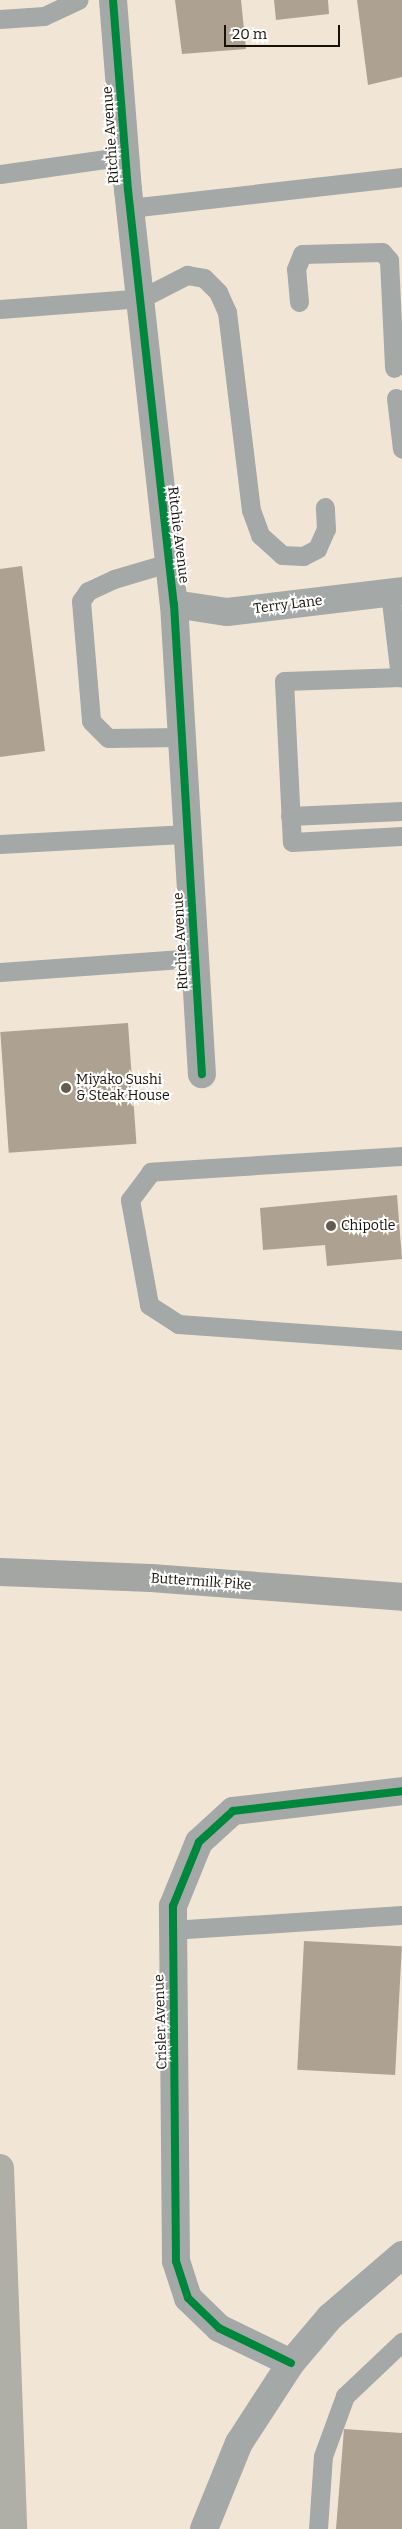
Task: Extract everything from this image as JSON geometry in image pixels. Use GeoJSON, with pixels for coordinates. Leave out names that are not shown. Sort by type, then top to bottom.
{"type":"FeatureCollection","features":[{"type":"Feature","properties":{"kind":"highway"},"geometry":{"type":"LineString","coordinates":[[0,2168],[13,2529]]}},
{"type":"Feature","properties":{"kind":"main road","name":"Buttermilk Pike"},"geometry":{"type":"LineString","coordinates":[[0,1572],[151,1578],[402,1597]]}},
{"type":"Feature","properties":{"kind":"street","name":"Ritchie Avenue"},"geometry":{"type":"LineString","coordinates":[[113,0],[130,208],[142,298],[168,563],[174,604],[202,1074]]}},
{"type":"Feature","properties":{"kind":"street","name":"Terry Lane"},"geometry":{"type":"LineString","coordinates":[[174,604],[227,612],[396,592]]}},
{"type":"Feature","properties":{"kind":"street","name":"Crisler Avenue"},"geometry":{"type":"LineString","coordinates":[[291,2363],[219,2328],[188,2298],[176,2261],[172,1930],[181,1879],[199,1842],[232,1811],[402,1791]]}},
{"type":"Feature","properties":{"kind":"street"},"geometry":{"type":"LineString","coordinates":[[204,2529],[239,2443],[291,2363],[330,2317],[402,2255]]}},
{"type":"Feature","properties":{"kind":"lane"},"geometry":{"type":"LineString","coordinates":[[0,19],[44,16],[78,0]]}},
{"type":"Feature","properties":{"kind":"lane"},"geometry":{"type":"LineString","coordinates":[[0,174],[126,156]]}},
{"type":"Feature","properties":{"kind":"lane"},"geometry":{"type":"LineString","coordinates":[[130,208],[402,177]]}},
{"type":"Feature","properties":{"kind":"lane"},"geometry":{"type":"LineString","coordinates":[[299,302],[296,269],[302,254],[382,252],[389,260],[394,368]]}},
{"type":"Feature","properties":{"kind":"lane"},"geometry":{"type":"LineString","coordinates":[[0,309],[142,298],[187,275],[204,278],[218,292],[227,312],[251,510],[260,535],[282,555],[303,556],[318,549],[326,529],[325,506]]}},
{"type":"Feature","properties":{"kind":"lane"},"geometry":{"type":"LineString","coordinates":[[396,398],[402,448]]}},
{"type":"Feature","properties":{"kind":"lane"},"geometry":{"type":"LineString","coordinates":[[168,563],[114,579],[88,591],[81,601],[91,721],[108,738],[182,737]]}},
{"type":"Feature","properties":{"kind":"lane"},"geometry":{"type":"LineString","coordinates":[[396,592],[401,677],[284,681],[292,842],[402,836]]}},
{"type":"Feature","properties":{"kind":"lane"},"geometry":{"type":"LineString","coordinates":[[290,816],[402,811]]}},
{"type":"Feature","properties":{"kind":"lane"},"geometry":{"type":"LineString","coordinates":[[0,844],[187,834]]}},
{"type":"Feature","properties":{"kind":"lane"},"geometry":{"type":"LineString","coordinates":[[0,972],[195,958]]}},
{"type":"Feature","properties":{"kind":"lane"},"geometry":{"type":"LineString","coordinates":[[402,1156],[151,1172],[130,1200],[149,1305],[178,1324],[402,1340]]}},
{"type":"Feature","properties":{"kind":"lane"},"geometry":{"type":"LineString","coordinates":[[172,1930],[402,1915]]}},
{"type":"Feature","properties":{"kind":"lane"},"geometry":{"type":"LineString","coordinates":[[318,2529],[323,2456],[345,2396],[402,2342]]}},
{"type":"Feature","properties":{"kind":"building"},"geometry":{"type":"Polygon","coordinates":[[[175,0],[241,0],[246,49],[182,54],[175,0]]]}},
{"type":"Feature","properties":{"kind":"building"},"geometry":{"type":"Polygon","coordinates":[[[274,0],[328,0],[329,14],[276,20],[274,0]]]}},
{"type":"Feature","properties":{"kind":"building"},"geometry":{"type":"Polygon","coordinates":[[[357,0],[402,0],[402,77],[368,85],[357,0]]]}},
{"type":"Feature","properties":{"kind":"building"},"geometry":{"type":"Polygon","coordinates":[[[22,566],[45,751],[0,757],[0,569],[22,566]]]}},
{"type":"Feature","properties":{"kind":"building","name":"Miyako Sushi & Steak House"},"geometry":{"type":"Polygon","coordinates":[[[128,1023],[136,1144],[9,1153],[0,1032],[128,1023]]]}},
{"type":"Feature","properties":{"kind":"building","name":"Chipotle"},"geometry":{"type":"Polygon","coordinates":[[[397,1195],[402,1259],[327,1266],[325,1245],[263,1250],[260,1208],[397,1195]]]}},
{"type":"Feature","properties":{"kind":"building"},"geometry":{"type":"Polygon","coordinates":[[[304,1941],[402,1946],[395,2075],[297,2070],[304,1941]]]}},
{"type":"Feature","properties":{"kind":"building"},"geometry":{"type":"Polygon","coordinates":[[[344,2429],[402,2433],[402,2529],[336,2529],[344,2429]]]}},
{"type":"Feature","properties":{"kind":"cycle path"},"geometry":{"type":"LineString","coordinates":[[113,0],[128,190],[174,604],[202,1074]]}},
{"type":"Feature","properties":{"kind":"cycle path"},"geometry":{"type":"LineString","coordinates":[[291,2363],[219,2328],[188,2298],[176,2261],[173,1906],[199,1842],[233,1811],[402,1791]]}},
{"type":"Feature","properties":{"kind":"place","name":"Miyako Sushi & Steak House"},"geometry":{"type":"Point","coordinates":[66,1088]}},
{"type":"Feature","properties":{"kind":"place","name":"Chipotle"},"geometry":{"type":"Point","coordinates":[331,1226]}}]}
